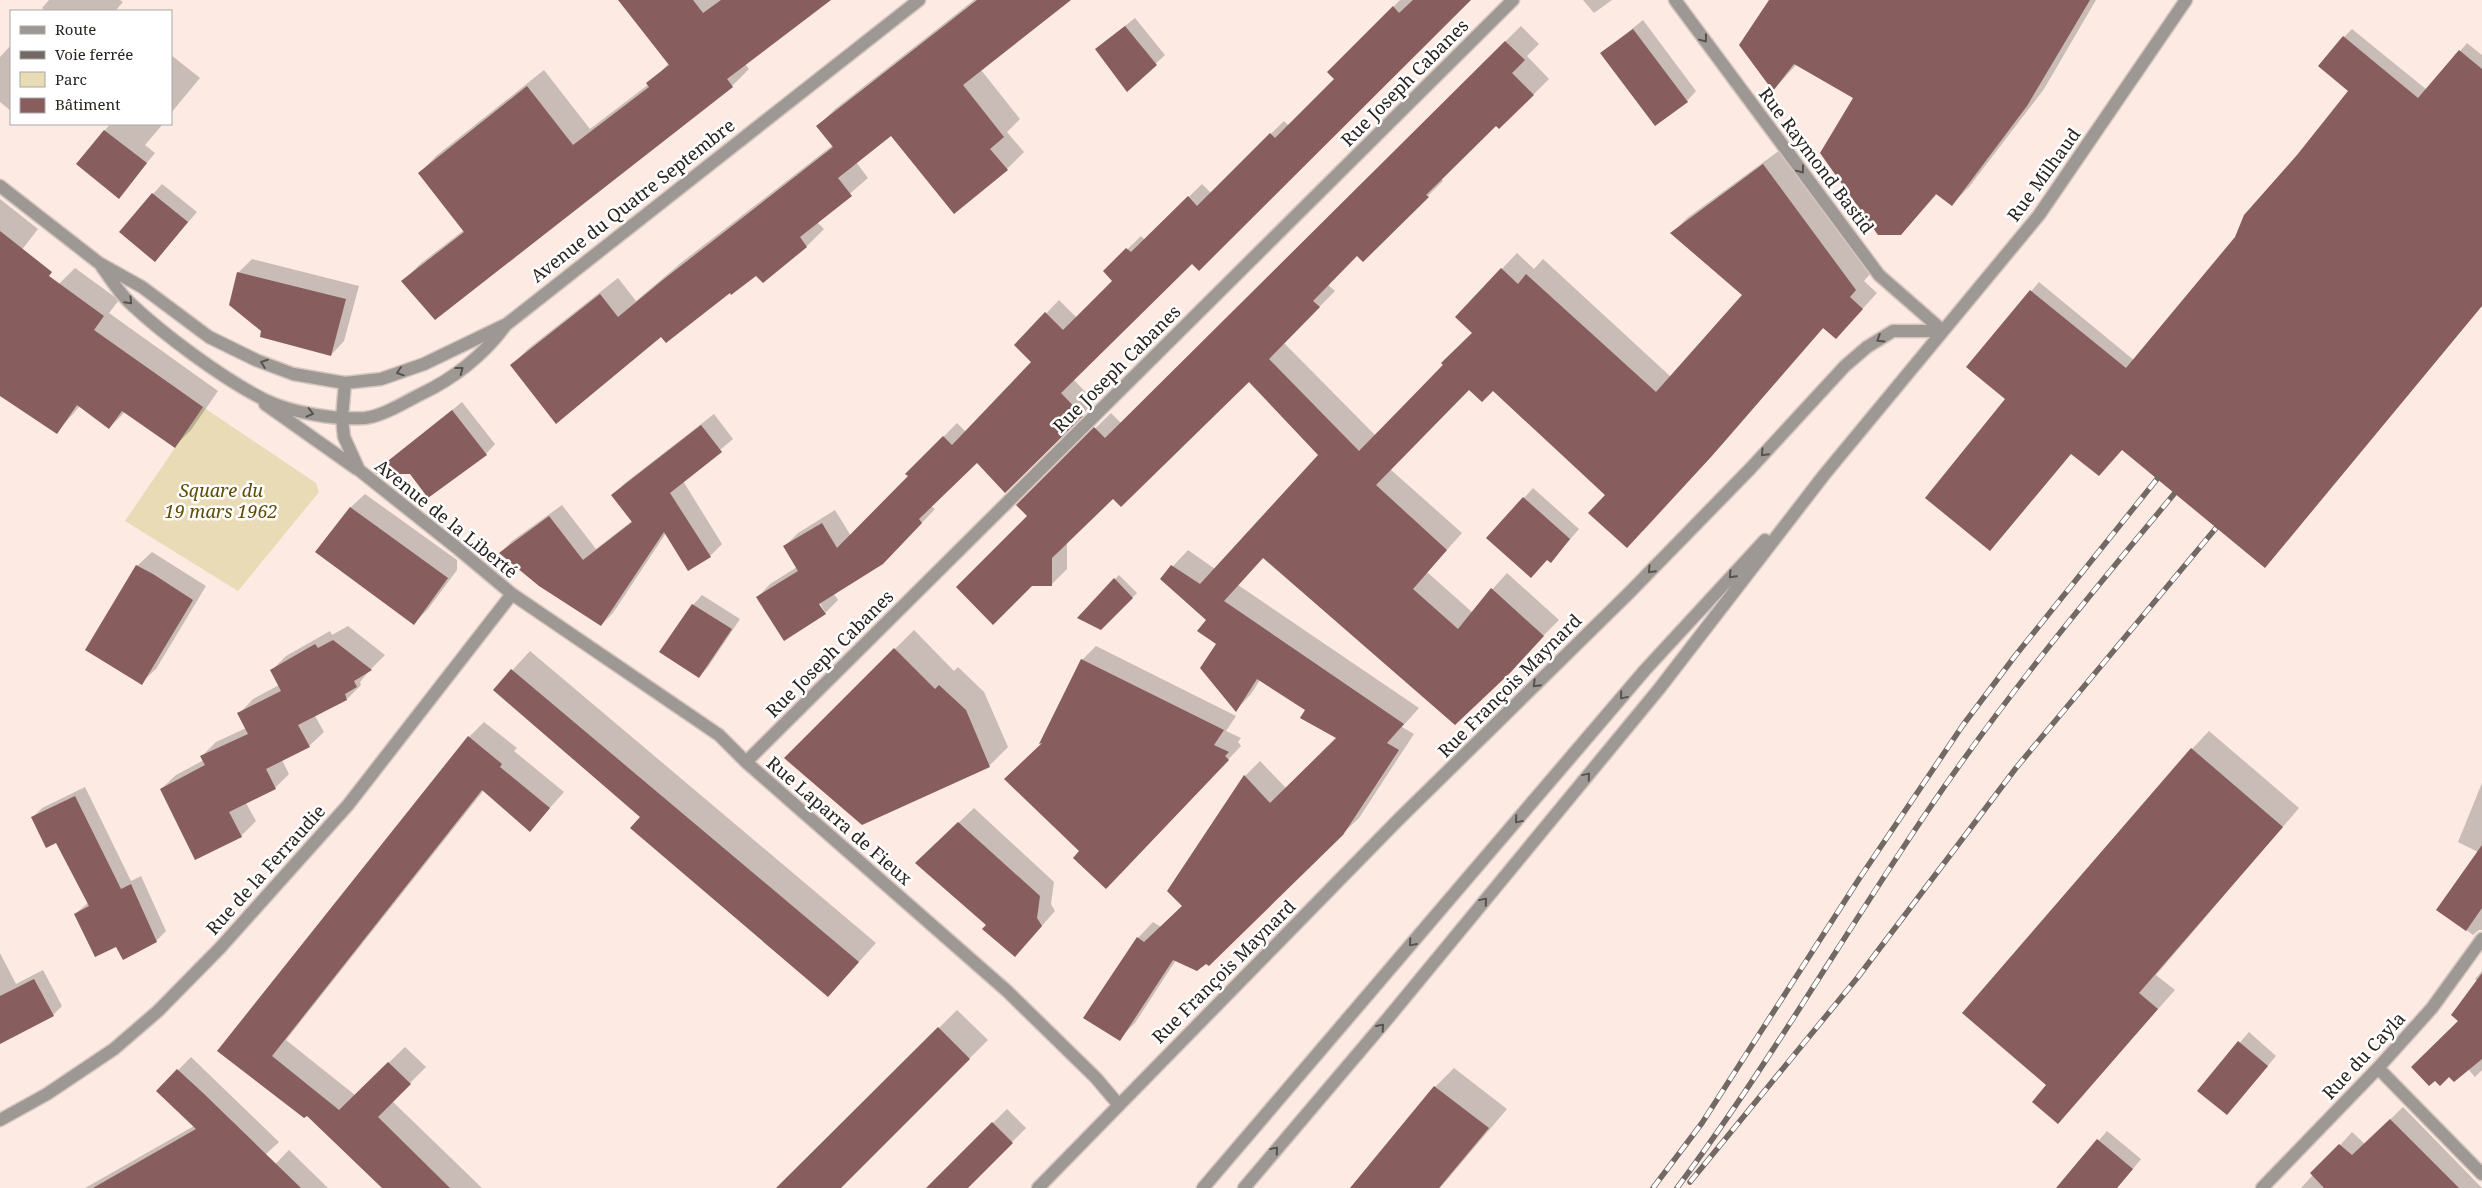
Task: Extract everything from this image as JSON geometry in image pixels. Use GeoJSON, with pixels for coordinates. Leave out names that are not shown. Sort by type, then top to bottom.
{"type":"FeatureCollection","features":[{"type":"Feature","properties":{"kind":"street","name":"Avenue du Quatre Septembre"},"geometry":{"type":"LineString","coordinates":[[345,383],[381,379],[424,364],[507,324],[919,0]]}},
{"type":"Feature","properties":{"kind":"street","name":"Rue Joseph Cabanes"},"geometry":{"type":"LineString","coordinates":[[746,762],[1513,0]]}},
{"type":"Feature","properties":{"kind":"street","name":"Rue Raymond Bastid"},"geometry":{"type":"LineString","coordinates":[[1675,0],[1879,274],[1943,331]]}},
{"type":"Feature","properties":{"kind":"street","name":"Rue Milhaud"},"geometry":{"type":"LineString","coordinates":[[1824,475],[2038,216],[2186,0]]}},
{"type":"Feature","properties":{"kind":"street","name":"Avenue de la Liberté"},"geometry":{"type":"LineString","coordinates":[[0,186],[99,263],[142,287],[209,337],[256,360],[293,374],[345,383],[342,418],[344,437],[359,470]]}},
{"type":"Feature","properties":{"kind":"street","name":"Avenue de la Liberté"},"geometry":{"type":"LineString","coordinates":[[99,263],[129,302],[169,335],[359,470],[512,594]]}},
{"type":"Feature","properties":{"kind":"street","name":"Avenue de la Liberté"},"geometry":{"type":"LineString","coordinates":[[224,375],[266,400],[313,414],[342,418],[367,418],[437,387],[490,347],[507,324]]}},
{"type":"Feature","properties":{"kind":"street","name":"Rue François Maynard"},"geometry":{"type":"LineString","coordinates":[[1038,1188],[1118,1104],[1398,820],[1629,593],[1750,469],[1845,366],[1867,347],[1893,331],[1943,331]]}},
{"type":"Feature","properties":{"kind":"street"},"geometry":{"type":"LineString","coordinates":[[1203,1188],[1645,670],[1824,475]]}},
{"type":"Feature","properties":{"kind":"street"},"geometry":{"type":"LineString","coordinates":[[1244,1188],[1389,1017],[1659,689],[1824,475]]}},
{"type":"Feature","properties":{"kind":"street","name":"Rue Laparra de Fieux"},"geometry":{"type":"LineString","coordinates":[[512,594],[719,735],[746,762],[1007,991],[1096,1078],[1118,1104]]}},
{"type":"Feature","properties":{"kind":"street","name":"Rue de la Ferraudie"},"geometry":{"type":"LineString","coordinates":[[0,1120],[47,1094],[114,1049],[158,1011],[220,948],[348,805],[512,594]]}},
{"type":"Feature","properties":{"kind":"street","name":"Rue du Cayla"},"geometry":{"type":"LineString","coordinates":[[2262,1188],[2378,1068],[2432,1008],[2482,939]]}},
{"type":"Feature","properties":{"kind":"street"},"geometry":{"type":"LineString","coordinates":[[2378,1068],[2482,1174]]}},
{"type":"Feature","properties":{"kind":"green space","name":"Square du 19 mars 1962"},"geometry":{"type":"Polygon","coordinates":[[[203,407],[316,483],[319,492],[238,591],[125,521],[203,407]]]}},
{"type":"Feature","properties":{"kind":"building"},"geometry":{"type":"Polygon","coordinates":[[[618,0],[693,0],[703,13],[721,0],[831,0],[727,79],[733,87],[435,320],[401,281],[464,232],[418,173],[527,86],[573,145],[649,87],[646,83],[669,65],[618,0]]]}},
{"type":"Feature","properties":{"kind":"building"},"geometry":{"type":"Polygon","coordinates":[[[977,0],[1071,0],[963,85],[1004,137],[990,149],[1008,170],[954,214],[891,136],[838,178],[852,196],[800,237],[807,247],[763,283],[756,276],[731,295],[730,293],[666,343],[661,337],[556,424],[510,365],[600,294],[618,317],[833,147],[816,126],[977,0]]]}},
{"type":"Feature","properties":{"kind":"building"},"geometry":{"type":"Polygon","coordinates":[[[1413,0],[1471,0],[1199,271],[1192,264],[1061,393],[1083,416],[1005,493],[977,463],[919,519],[922,523],[883,564],[819,604],[826,614],[784,641],[756,597],[798,571],[783,546],[822,523],[837,548],[908,476],[905,474],[943,436],[952,445],[1031,362],[1014,345],[1045,312],[1063,330],[1112,281],[1103,271],[1126,248],[1131,252],[1188,196],[1197,206],[1270,133],[1275,138],[1334,79],[1327,72],[1393,6],[1399,13],[1413,0]]]}},
{"type":"Feature","properties":{"kind":"building"},"geometry":{"type":"Polygon","coordinates":[[[1769,0],[2090,0],[2027,106],[1952,206],[1936,194],[1901,235],[1878,235],[1820,153],[1853,98],[1794,64],[1773,91],[1739,45],[1769,0]]]}},
{"type":"Feature","properties":{"kind":"building"},"geometry":{"type":"Polygon","coordinates":[[[1125,26],[1157,65],[1127,92],[1095,49],[1125,26]]]}},
{"type":"Feature","properties":{"kind":"building"},"geometry":{"type":"Polygon","coordinates":[[[1633,29],[1688,102],[1655,126],[1600,53],[1633,29]]]}},
{"type":"Feature","properties":{"kind":"building"},"geometry":{"type":"Polygon","coordinates":[[[2343,36],[2418,98],[2459,50],[2482,69],[2482,306],[2265,568],[2122,450],[2099,476],[2071,454],[1990,551],[1925,498],[2005,399],[1966,367],[2030,290],[2126,368],[2235,237],[2244,215],[2297,155],[2348,91],[2318,66],[2343,36]]]}},
{"type":"Feature","properties":{"kind":"building"},"geometry":{"type":"Polygon","coordinates":[[[1505,41],[1525,60],[1512,73],[1534,95],[1499,129],[1496,126],[1426,195],[1429,197],[1363,262],[1357,256],[1313,301],[1320,307],[1269,359],[1359,451],[1443,365],[1441,363],[1472,333],[1455,317],[1501,268],[1518,284],[1526,274],[1656,392],[1742,295],[1670,233],[1763,164],[1856,290],[1850,297],[1863,309],[1836,339],[1823,328],[1711,457],[1627,548],[1588,513],[1605,495],[1493,391],[1482,402],[1469,390],[1376,485],[1447,550],[1413,589],[1458,629],[1491,588],[1544,636],[1510,673],[1455,725],[1263,558],[1224,601],[1404,724],[1387,743],[1399,750],[1343,835],[1209,966],[1206,964],[1197,971],[1173,960],[1120,1041],[1083,1018],[1137,937],[1144,942],[1182,906],[1167,891],[1244,775],[1270,803],[1336,738],[1300,718],[1305,710],[1257,679],[1236,712],[1200,668],[1216,644],[1197,631],[1206,620],[1160,579],[1171,565],[1200,584],[1318,455],[1249,382],[1121,507],[1113,499],[1052,558],[1052,586],[1032,586],[993,625],[956,587],[1027,516],[1016,505],[1094,427],[1105,438],[1505,41]]]}},
{"type":"Feature","properties":{"kind":"building"},"geometry":{"type":"Polygon","coordinates":[[[104,130],[147,163],[119,199],[76,164],[104,130]]]}},
{"type":"Feature","properties":{"kind":"building"},"geometry":{"type":"Polygon","coordinates":[[[152,193],[188,222],[155,262],[119,232],[152,193]]]}},
{"type":"Feature","properties":{"kind":"building"},"geometry":{"type":"Polygon","coordinates":[[[0,231],[52,272],[49,276],[104,316],[94,330],[203,407],[175,448],[122,411],[109,429],[77,405],[57,434],[0,396],[0,231]]]}},
{"type":"Feature","properties":{"kind":"building"},"geometry":{"type":"Polygon","coordinates":[[[237,272],[346,299],[331,356],[260,337],[261,331],[229,305],[237,272]]]}},
{"type":"Feature","properties":{"kind":"building"},"geometry":{"type":"Polygon","coordinates":[[[452,410],[487,455],[428,498],[410,474],[377,474],[374,472],[452,410]]]}},
{"type":"Feature","properties":{"kind":"building"},"geometry":{"type":"Polygon","coordinates":[[[701,425],[722,452],[670,493],[711,557],[688,571],[664,532],[601,626],[539,586],[499,553],[549,516],[583,560],[632,522],[611,495],[701,425]]]}},
{"type":"Feature","properties":{"kind":"building"},"geometry":{"type":"Polygon","coordinates":[[[1523,497],[1570,539],[1551,563],[1547,560],[1531,578],[1486,538],[1523,497]]]}},
{"type":"Feature","properties":{"kind":"building"},"geometry":{"type":"Polygon","coordinates":[[[350,507],[448,578],[414,625],[315,552],[350,507]]]}},
{"type":"Feature","properties":{"kind":"building"},"geometry":{"type":"Polygon","coordinates":[[[136,565],[193,600],[142,685],[85,650],[136,565]]]}},
{"type":"Feature","properties":{"kind":"building"},"geometry":{"type":"Polygon","coordinates":[[[1114,578],[1133,598],[1101,630],[1077,618],[1114,578]]]}},
{"type":"Feature","properties":{"kind":"building"},"geometry":{"type":"Polygon","coordinates":[[[692,604],[732,629],[699,678],[659,652],[692,604]]]}},
{"type":"Feature","properties":{"kind":"building"},"geometry":{"type":"Polygon","coordinates":[[[333,640],[372,670],[354,681],[357,687],[345,694],[347,700],[298,725],[310,747],[266,769],[276,789],[229,812],[242,837],[195,860],[160,789],[205,765],[200,756],[248,734],[237,713],[281,691],[270,670],[315,644],[318,648],[333,640]]]}},
{"type":"Feature","properties":{"kind":"building"},"geometry":{"type":"Polygon","coordinates":[[[894,648],[935,689],[939,685],[966,710],[990,767],[862,825],[784,758],[894,648]]]}},
{"type":"Feature","properties":{"kind":"building"},"geometry":{"type":"Polygon","coordinates":[[[1081,659],[1224,730],[1214,745],[1229,752],[1225,756],[1229,760],[1106,889],[1073,858],[1079,851],[1004,779],[1042,743],[1039,744],[1081,659]]]}},
{"type":"Feature","properties":{"kind":"building"},"geometry":{"type":"Polygon","coordinates":[[[511,669],[859,962],[828,997],[630,828],[640,817],[493,690],[511,669]]]}},
{"type":"Feature","properties":{"kind":"building"},"geometry":{"type":"Polygon","coordinates":[[[468,736],[502,764],[500,767],[550,808],[530,832],[482,790],[272,1056],[339,1110],[388,1062],[411,1084],[378,1117],[450,1188],[382,1188],[307,1116],[304,1118],[217,1051],[468,736]]]}},
{"type":"Feature","properties":{"kind":"building"},"geometry":{"type":"Polygon","coordinates":[[[2191,748],[2283,827],[2139,993],[2158,1009],[2058,1124],[2032,1102],[2046,1085],[1962,1013],[2191,748]]]}},
{"type":"Feature","properties":{"kind":"building"},"geometry":{"type":"Polygon","coordinates":[[[75,796],[121,889],[131,884],[157,942],[123,960],[116,947],[95,957],[74,914],[89,906],[56,843],[46,848],[31,817],[75,796]]]}},
{"type":"Feature","properties":{"kind":"building"},"geometry":{"type":"Polygon","coordinates":[[[958,822],[1040,896],[1037,918],[1042,926],[1015,957],[982,929],[986,925],[915,863],[958,822]]]}},
{"type":"Feature","properties":{"kind":"building"},"geometry":{"type":"Polygon","coordinates":[[[2482,845],[2482,908],[2466,931],[2436,910],[2482,845]]]}},
{"type":"Feature","properties":{"kind":"building"},"geometry":{"type":"Polygon","coordinates":[[[2482,973],[2482,1059],[2454,1082],[2449,1077],[2440,1086],[2435,1081],[2429,1086],[2411,1067],[2458,1021],[2451,1015],[2482,973]]]}},
{"type":"Feature","properties":{"kind":"building"},"geometry":{"type":"Polygon","coordinates":[[[34,979],[54,1016],[0,1044],[0,996],[34,979]]]}},
{"type":"Feature","properties":{"kind":"building"},"geometry":{"type":"Polygon","coordinates":[[[938,1027],[970,1059],[841,1188],[776,1188],[938,1027]]]}},
{"type":"Feature","properties":{"kind":"building"},"geometry":{"type":"Polygon","coordinates":[[[2238,1041],[2268,1066],[2227,1115],[2197,1091],[2238,1041]]]}},
{"type":"Feature","properties":{"kind":"building"},"geometry":{"type":"Polygon","coordinates":[[[177,1069],[301,1188],[93,1188],[196,1129],[156,1091],[177,1069]]]}},
{"type":"Feature","properties":{"kind":"building"},"geometry":{"type":"Polygon","coordinates":[[[1434,1086],[1489,1128],[1439,1188],[1350,1188],[1434,1086]]]}},
{"type":"Feature","properties":{"kind":"building"},"geometry":{"type":"Polygon","coordinates":[[[2390,1119],[2459,1188],[2324,1188],[2310,1173],[2339,1144],[2352,1155],[2390,1119]]]}},
{"type":"Feature","properties":{"kind":"building"},"geometry":{"type":"Polygon","coordinates":[[[992,1122],[1013,1143],[968,1188],[926,1188],[992,1122]]]}},
{"type":"Feature","properties":{"kind":"building"},"geometry":{"type":"Polygon","coordinates":[[[2097,1139],[2133,1169],[2117,1188],[2056,1188],[2097,1139]]]}},
{"type":"Feature","properties":{"kind":"railway"},"geometry":{"type":"LineString","coordinates":[[1653,1188],[1702,1123],[1859,879],[1963,725],[2015,656],[2157,479]]}},
{"type":"Feature","properties":{"kind":"railway"},"geometry":{"type":"LineString","coordinates":[[1677,1188],[1743,1095],[1929,809],[1987,727],[2048,648],[2174,494]]}},
{"type":"Feature","properties":{"kind":"railway"},"geometry":{"type":"LineString","coordinates":[[1690,1182],[1858,977],[2016,768],[2216,528]]}}]}
